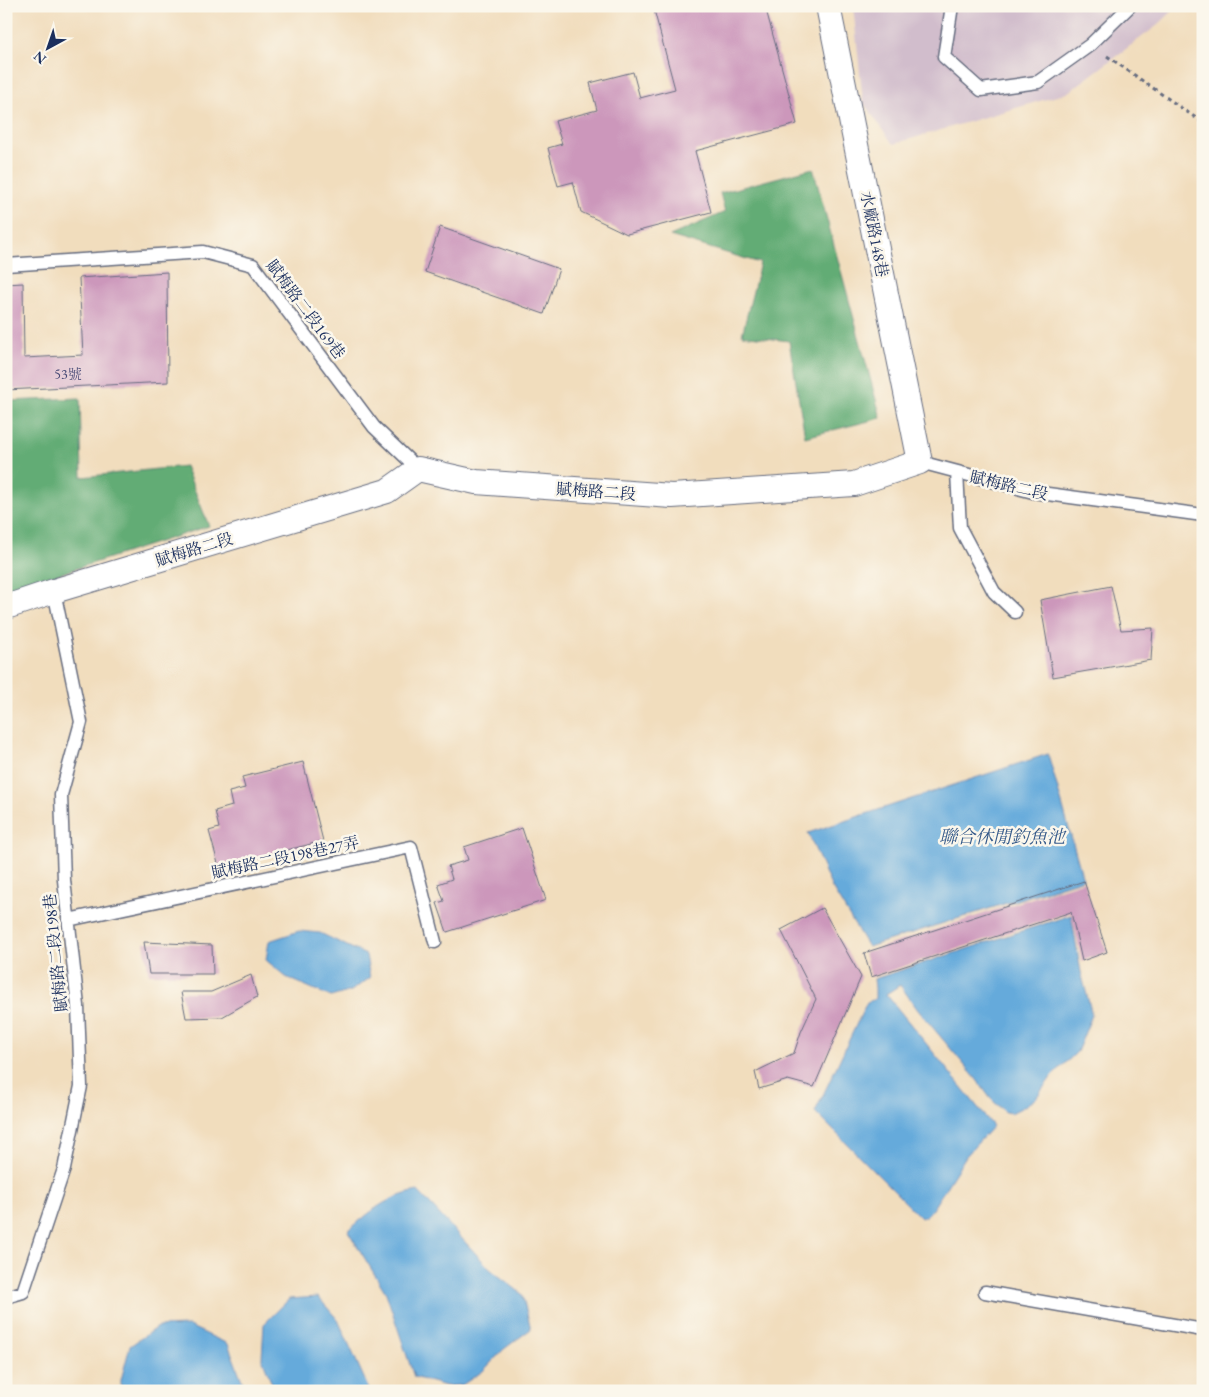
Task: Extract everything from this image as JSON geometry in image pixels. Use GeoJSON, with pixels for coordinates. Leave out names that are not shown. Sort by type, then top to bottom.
{"type":"FeatureCollection","features":[{"type":"Feature","properties":{"kind":"street","name":"水廠路148巷"},"geometry":{"type":"LineString","coordinates":[[828,6],[920,462]]}},
{"type":"Feature","properties":{"kind":"street","name":"賦梅路二段"},"geometry":{"type":"LineString","coordinates":[[6,607],[388,491],[418,469],[476,482],[672,496],[854,484],[920,462]]}},
{"type":"Feature","properties":{"kind":"lane"},"geometry":{"type":"LineString","coordinates":[[952,6],[944,57],[981,90],[1038,82],[1090,45],[1130,6]]}},
{"type":"Feature","properties":{"kind":"lane","name":"賦梅路二段169巷"},"geometry":{"type":"LineString","coordinates":[[6,266],[203,252],[253,265],[374,427],[418,469]]}},
{"type":"Feature","properties":{"kind":"lane","name":"賦梅路二段"},"geometry":{"type":"LineString","coordinates":[[920,462],[1033,492],[1203,515]]}},
{"type":"Feature","properties":{"kind":"lane"},"geometry":{"type":"LineString","coordinates":[[957,472],[960,528],[994,592],[1015,612]]}},
{"type":"Feature","properties":{"kind":"lane","name":"賦梅路二段198巷"},"geometry":{"type":"LineString","coordinates":[[6,1297],[22,1292],[64,1169],[81,1086],[78,1006],[64,880],[61,795],[81,722],[54,591]]}},
{"type":"Feature","properties":{"kind":"lane","name":"賦梅路二段198巷27弄"},"geometry":{"type":"LineString","coordinates":[[68,920],[411,847],[435,942]]}},
{"type":"Feature","properties":{"kind":"lane"},"geometry":{"type":"LineString","coordinates":[[984,1292],[1203,1330]]}},
{"type":"Feature","properties":{"kind":"path"},"geometry":{"type":"LineString","coordinates":[[1090,45],[1203,123]]}},
{"type":"Feature","properties":{"kind":"shaded area"},"geometry":{"type":"Polygon","coordinates":[[[853,6],[1178,6],[1158,25],[1067,93],[893,144],[863,102],[853,6]]]}},
{"type":"Feature","properties":{"kind":"green space"},"geometry":{"type":"Polygon","coordinates":[[[813,168],[881,418],[805,437],[789,341],[742,335],[760,263],[670,236],[725,212],[720,193],[813,168]]]}},
{"type":"Feature","properties":{"kind":"green space"},"geometry":{"type":"Polygon","coordinates":[[[80,398],[82,477],[185,466],[209,526],[6,591],[6,401],[80,398]]]}},
{"type":"Feature","properties":{"kind":"water","name":"聯合休閒釣魚池"},"geometry":{"type":"Polygon","coordinates":[[[1048,754],[1083,879],[868,947],[832,888],[808,833],[1048,754]]]}},
{"type":"Feature","properties":{"kind":"water"},"geometry":{"type":"Polygon","coordinates":[[[1071,915],[1081,972],[1092,1015],[1077,1052],[1052,1076],[1036,1098],[1011,1113],[1005,1112],[991,1099],[918,1010],[900,985],[886,994],[993,1126],[966,1156],[933,1208],[927,1215],[921,1218],[815,1112],[867,1002],[875,999],[874,979],[1071,915]]]}},
{"type":"Feature","properties":{"kind":"water"},"geometry":{"type":"Polygon","coordinates":[[[299,931],[320,933],[366,955],[370,978],[351,991],[331,997],[286,977],[266,960],[269,941],[299,931]]]}},
{"type":"Feature","properties":{"kind":"water"},"geometry":{"type":"Polygon","coordinates":[[[418,1191],[490,1269],[522,1294],[531,1329],[504,1349],[483,1371],[462,1385],[446,1386],[414,1377],[386,1293],[348,1231],[380,1205],[397,1197],[418,1191]]]}},
{"type":"Feature","properties":{"kind":"water"},"geometry":{"type":"Polygon","coordinates":[[[318,1297],[338,1320],[369,1391],[275,1391],[262,1358],[264,1324],[289,1299],[318,1297]]]}},
{"type":"Feature","properties":{"kind":"water"},"geometry":{"type":"Polygon","coordinates":[[[189,1326],[228,1344],[246,1391],[121,1391],[121,1380],[130,1346],[157,1327],[189,1326]]]}},
{"type":"Feature","properties":{"kind":"building"},"geometry":{"type":"Polygon","coordinates":[[[653,6],[765,6],[797,124],[695,151],[711,212],[627,234],[581,212],[573,182],[558,186],[548,148],[562,144],[555,121],[597,110],[590,83],[633,72],[640,98],[675,89],[653,6]]]}},
{"type":"Feature","properties":{"kind":"building"},"geometry":{"type":"Polygon","coordinates":[[[440,227],[559,269],[544,314],[425,272],[440,227]]]}},
{"type":"Feature","properties":{"kind":"building"},"geometry":{"type":"Polygon","coordinates":[[[167,272],[168,382],[6,390],[6,284],[23,283],[24,358],[83,355],[79,278],[167,272]]]}},
{"type":"Feature","properties":{"kind":"building"},"geometry":{"type":"Polygon","coordinates":[[[1111,586],[1121,630],[1153,628],[1151,660],[1053,677],[1040,600],[1111,586]]]}},
{"type":"Feature","properties":{"kind":"building"},"geometry":{"type":"Polygon","coordinates":[[[303,762],[323,841],[219,867],[209,831],[219,828],[215,811],[232,806],[229,792],[245,788],[242,777],[303,762]]]}},
{"type":"Feature","properties":{"kind":"building"},"geometry":{"type":"Polygon","coordinates":[[[522,828],[546,900],[447,932],[437,903],[444,901],[438,884],[452,879],[448,866],[468,860],[464,847],[522,828]]]}},
{"type":"Feature","properties":{"kind":"building"},"geometry":{"type":"Polygon","coordinates":[[[1084,881],[1107,952],[1082,961],[1071,912],[871,977],[864,953],[1084,881]]]}},
{"type":"Feature","properties":{"kind":"building"},"geometry":{"type":"Polygon","coordinates":[[[822,908],[861,977],[814,1087],[788,1080],[759,1089],[755,1072],[794,1053],[816,999],[781,930],[822,908]]]}},
{"type":"Feature","properties":{"kind":"building"},"geometry":{"type":"Polygon","coordinates":[[[144,942],[212,945],[213,974],[149,974],[144,942]]]}},
{"type":"Feature","properties":{"kind":"building"},"geometry":{"type":"Polygon","coordinates":[[[251,975],[257,997],[222,1017],[186,1018],[181,992],[211,992],[251,975]]]}}]}
